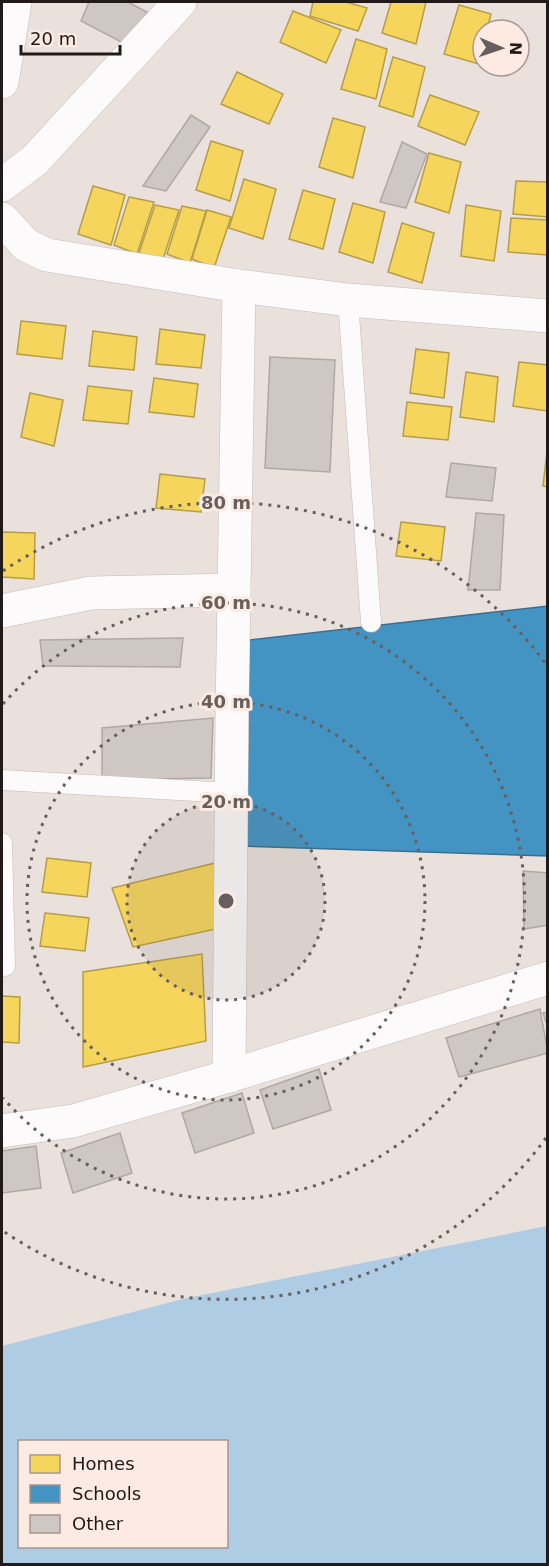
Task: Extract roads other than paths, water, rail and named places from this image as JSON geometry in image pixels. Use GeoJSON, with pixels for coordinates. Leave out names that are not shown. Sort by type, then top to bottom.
{"type":"FeatureCollection","features":[{"type":"Feature","properties":{"kind":"street"},"geometry":{"type":"LineString","coordinates":[[2,82],[15,2]]}},
{"type":"Feature","properties":{"kind":"street"},"geometry":{"type":"LineString","coordinates":[[2,184],[35,160],[180,2]]}},
{"type":"Feature","properties":{"kind":"street"},"geometry":{"type":"LineString","coordinates":[[2,219],[26,244],[47,255],[239,286],[348,300],[548,316]]}},
{"type":"Feature","properties":{"kind":"street"},"geometry":{"type":"LineString","coordinates":[[229,1076],[239,286]]}},
{"type":"Feature","properties":{"kind":"street"},"geometry":{"type":"LineString","coordinates":[[2,611],[91,593],[234,590]]}},
{"type":"Feature","properties":{"kind":"street"},"geometry":{"type":"LineString","coordinates":[[2,1131],[73,1121],[229,1076],[548,978]]}},
{"type":"Feature","properties":{"kind":"lane"},"geometry":{"type":"LineString","coordinates":[[348,300],[370,622]]}},
{"type":"Feature","properties":{"kind":"lane"},"geometry":{"type":"LineString","coordinates":[[2,780],[231,793]]}},
{"type":"Feature","properties":{"kind":"lane"},"geometry":{"type":"LineString","coordinates":[[2,843],[6,966]]}},
{"type":"Feature","properties":{"kind":"water"},"geometry":{"type":"Polygon","coordinates":[[[547,1226],[547,1564],[2,1564],[2,1346],[187,1298],[547,1226]]]}}]}
